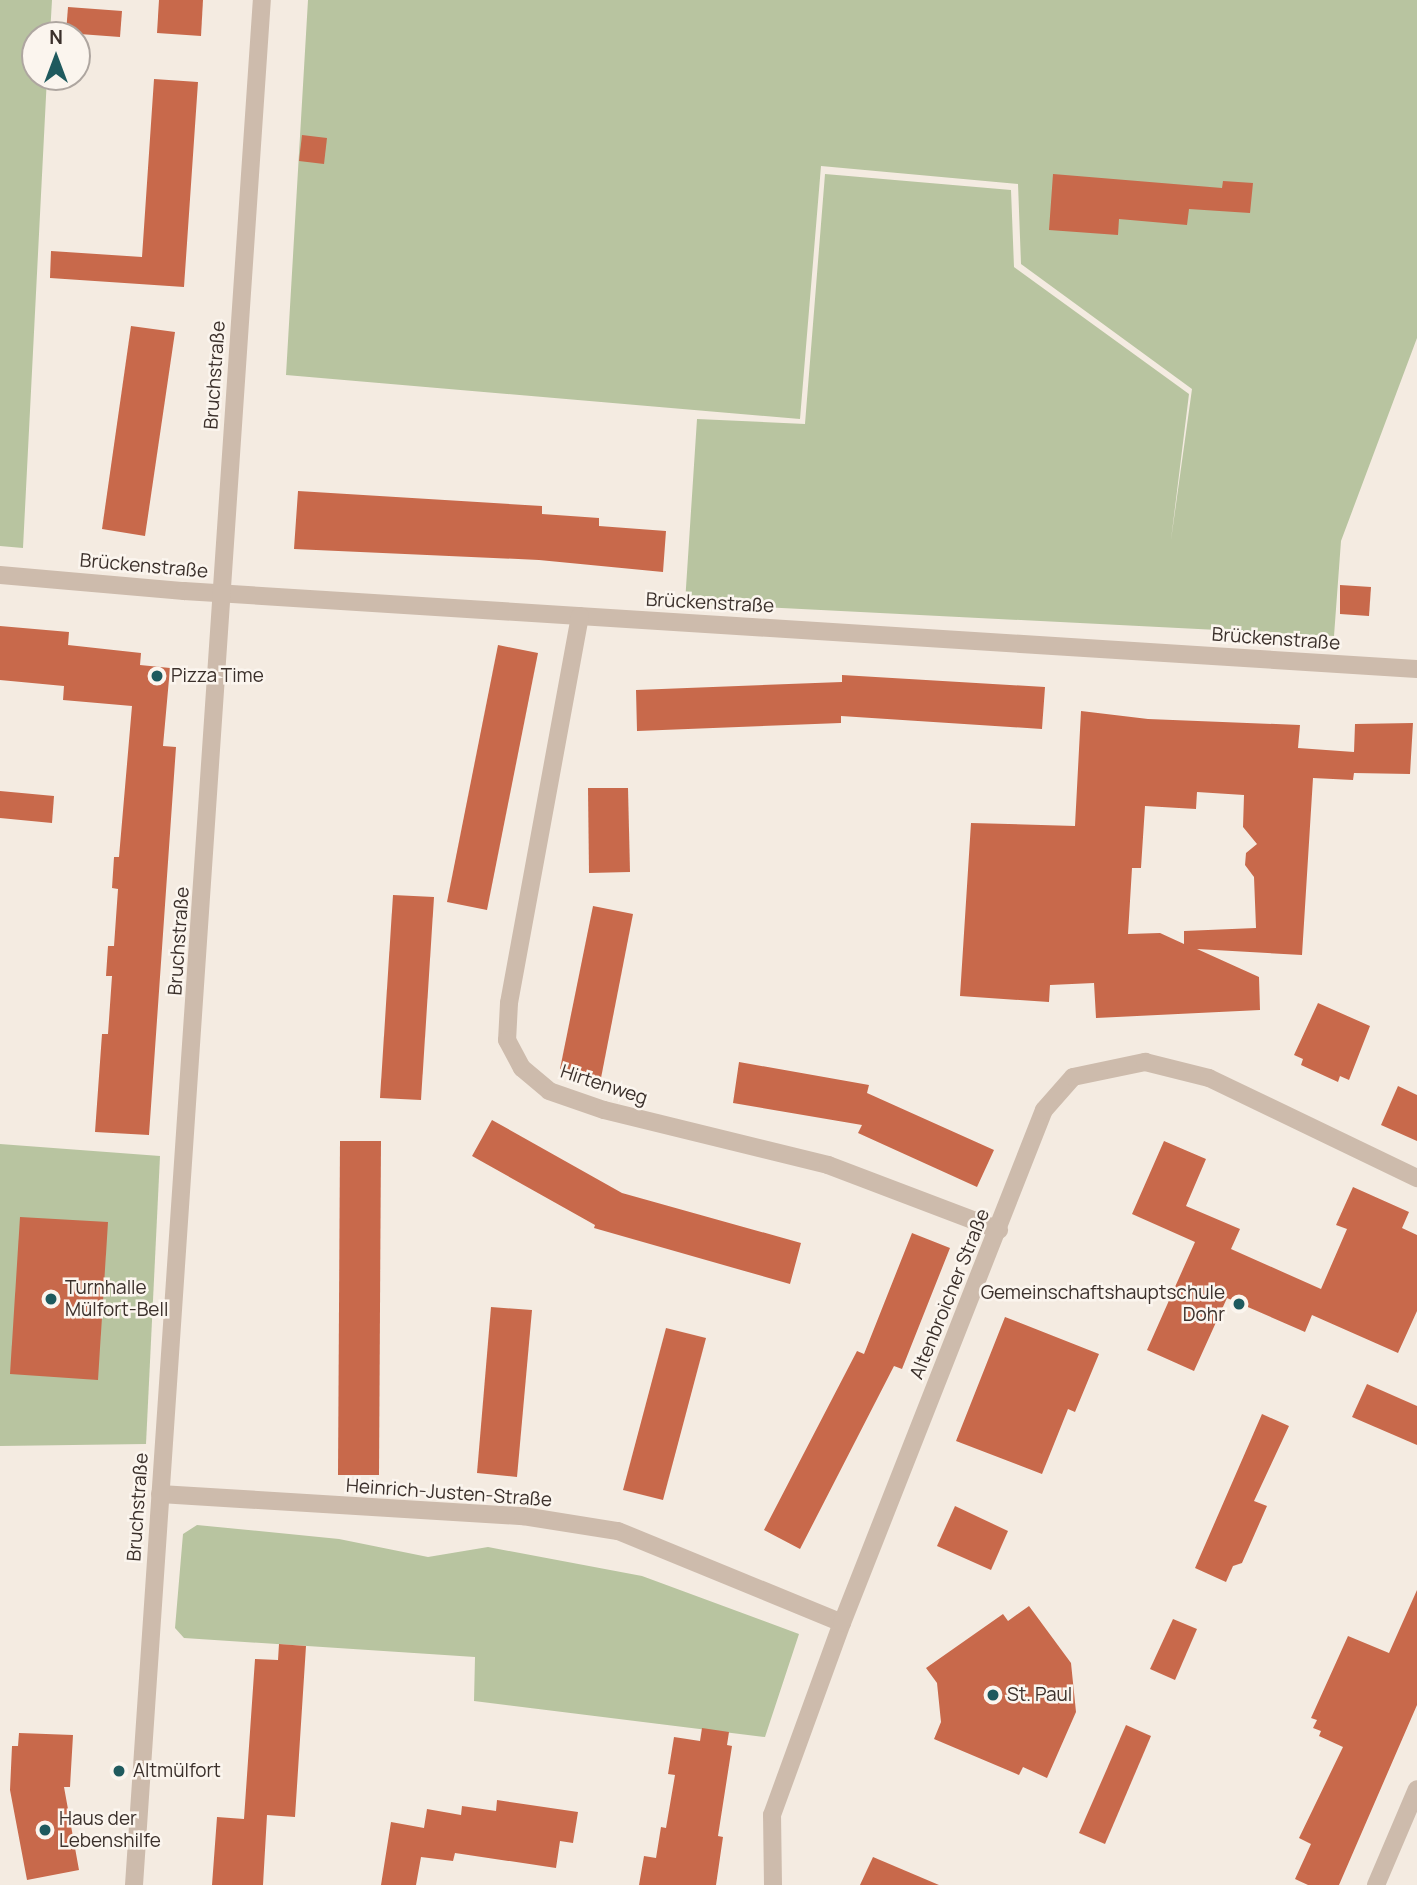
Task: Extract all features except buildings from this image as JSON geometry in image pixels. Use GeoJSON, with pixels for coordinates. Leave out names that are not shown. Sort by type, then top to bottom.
{"type":"FeatureCollection","features":[{"type":"Feature","properties":{"kind":"street","name":"Bruchstraße"},"geometry":{"type":"LineString","coordinates":[[134,1885],[262,0]]}},
{"type":"Feature","properties":{"kind":"street","name":"Brückenstraße"},"geometry":{"type":"LineString","coordinates":[[0,575],[221,593],[1417,669]]}},
{"type":"Feature","properties":{"kind":"street","name":"Hirtenweg"},"geometry":{"type":"LineString","coordinates":[[580,616],[509,1003],[507,1040],[522,1068],[549,1091],[604,1110],[828,1165],[999,1230]]}},
{"type":"Feature","properties":{"kind":"street","name":"Altenbroicher Straße"},"geometry":{"type":"LineString","coordinates":[[773,1885],[772,1815],[842,1623],[1044,1110],[1073,1077],[1145,1062],[1209,1078],[1417,1178]]}},
{"type":"Feature","properties":{"kind":"street","name":"Heinrich-Justen-Straße"},"geometry":{"type":"LineString","coordinates":[[160,1494],[523,1516],[618,1531],[842,1623]]}},
{"type":"Feature","properties":{"kind":"street"},"geometry":{"type":"LineString","coordinates":[[1376,1885],[1417,1789]]}},
{"type":"Feature","properties":{"kind":"green space"},"geometry":{"type":"Polygon","coordinates":[[[0,0],[52,0],[51,21],[21,21],[21,91],[46,91],[23,548],[0,546],[0,0]]]}},
{"type":"Feature","properties":{"kind":"green space"},"geometry":{"type":"Polygon","coordinates":[[[308,0],[1417,0],[1417,338],[1341,541],[1334,636],[685,603],[697,419],[805,424],[825,174],[1011,190],[1014,267],[1189,394],[1171,540],[1192,389],[1021,264],[1018,184],[821,166],[800,419],[286,375],[308,0]]]}},
{"type":"Feature","properties":{"kind":"green space"},"geometry":{"type":"Polygon","coordinates":[[[0,1144],[160,1156],[146,1444],[0,1446],[0,1144]]]}},
{"type":"Feature","properties":{"kind":"green space"},"geometry":{"type":"Polygon","coordinates":[[[197,1525],[339,1539],[428,1557],[488,1547],[642,1576],[799,1634],[765,1737],[474,1701],[475,1657],[184,1638],[175,1628],[183,1534],[197,1525]]]}},
{"type":"Feature","properties":{"kind":"place","name":"Pizza Time"},"geometry":{"type":"Point","coordinates":[157,676]}},
{"type":"Feature","properties":{"kind":"place","name":"Turnhalle Mülfort-Bell"},"geometry":{"type":"Point","coordinates":[51,1299]}},
{"type":"Feature","properties":{"kind":"place","name":"Gemeinschaftshauptschule Dohr"},"geometry":{"type":"Point","coordinates":[1239,1304]}},
{"type":"Feature","properties":{"kind":"place","name":"St. Paul"},"geometry":{"type":"Point","coordinates":[993,1695]}},
{"type":"Feature","properties":{"kind":"place","name":"Altmülfort"},"geometry":{"type":"Point","coordinates":[119,1771]}},
{"type":"Feature","properties":{"kind":"place","name":"Haus der Lebenshilfe"},"geometry":{"type":"Point","coordinates":[45,1830]}}]}
